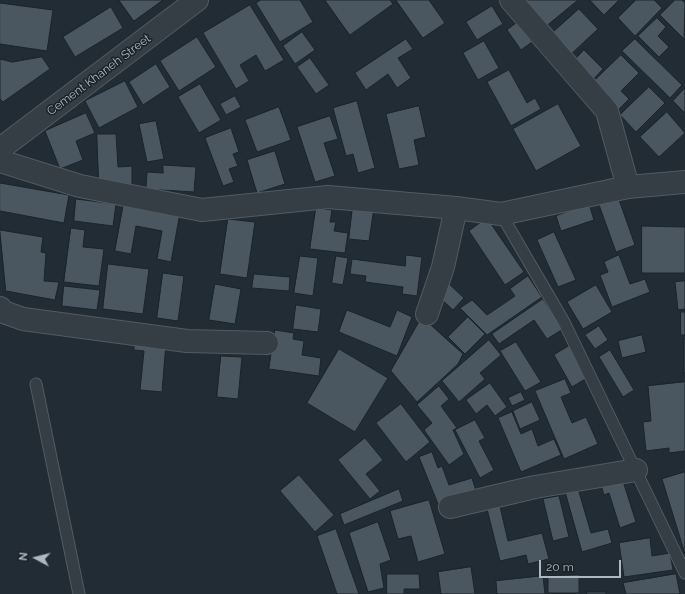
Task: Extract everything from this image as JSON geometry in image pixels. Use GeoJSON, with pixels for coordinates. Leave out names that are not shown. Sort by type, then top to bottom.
{"type":"FeatureCollection","features":[{"type":"Feature","properties":{"kind":"street","name":"Cement Khaneh Street"},"geometry":{"type":"LineString","coordinates":[[0,149],[197,0]]}},
{"type":"Feature","properties":{"kind":"street"},"geometry":{"type":"LineString","coordinates":[[511,0],[607,111],[628,187]]}},
{"type":"Feature","properties":{"kind":"street"},"geometry":{"type":"LineString","coordinates":[[0,161],[80,186],[202,210],[328,197],[456,208],[501,214],[628,187],[685,182]]}},
{"type":"Feature","properties":{"kind":"street"},"geometry":{"type":"LineString","coordinates":[[427,314],[443,267],[456,208]]}},
{"type":"Feature","properties":{"kind":"street"},"geometry":{"type":"LineString","coordinates":[[0,308],[1,311],[23,319],[179,340],[267,343]]}},
{"type":"Feature","properties":{"kind":"street"},"geometry":{"type":"LineString","coordinates":[[450,508],[535,487],[636,470]]}},
{"type":"Feature","properties":{"kind":"lane"},"geometry":{"type":"LineString","coordinates":[[501,214],[564,322],[685,573]]}},
{"type":"Feature","properties":{"kind":"lane"},"geometry":{"type":"LineString","coordinates":[[36,384],[79,594]]}},
{"type":"Feature","properties":{"kind":"building"},"geometry":{"type":"Polygon","coordinates":[[[119,0],[163,0],[134,21],[119,0]]]}},
{"type":"Feature","properties":{"kind":"building"},"geometry":{"type":"Polygon","coordinates":[[[261,0],[300,0],[313,22],[280,42],[256,3],[261,0]]]}},
{"type":"Feature","properties":{"kind":"building"},"geometry":{"type":"Polygon","coordinates":[[[325,0],[390,0],[393,4],[350,35],[325,0]]]}},
{"type":"Feature","properties":{"kind":"building"},"geometry":{"type":"Polygon","coordinates":[[[396,0],[429,0],[445,23],[423,38],[396,0]]]}},
{"type":"Feature","properties":{"kind":"building"},"geometry":{"type":"Polygon","coordinates":[[[520,0],[578,0],[544,28],[520,0]]]}},
{"type":"Feature","properties":{"kind":"building"},"geometry":{"type":"Polygon","coordinates":[[[590,0],[619,0],[604,15],[590,0]]]}},
{"type":"Feature","properties":{"kind":"building"},"geometry":{"type":"Polygon","coordinates":[[[636,0],[654,0],[662,8],[635,36],[618,18],[636,0]]]}},
{"type":"Feature","properties":{"kind":"building"},"geometry":{"type":"Polygon","coordinates":[[[675,0],[682,0],[685,3],[684,39],[660,15],[675,0]]]}},
{"type":"Feature","properties":{"kind":"building"},"geometry":{"type":"Polygon","coordinates":[[[0,3],[53,10],[47,51],[0,44],[0,3]]]}},
{"type":"Feature","properties":{"kind":"building"},"geometry":{"type":"Polygon","coordinates":[[[250,5],[284,60],[265,71],[256,55],[240,65],[249,81],[236,89],[203,33],[250,5]]]}},
{"type":"Feature","properties":{"kind":"building"},"geometry":{"type":"Polygon","coordinates":[[[492,6],[503,24],[477,40],[466,22],[492,6]]]}},
{"type":"Feature","properties":{"kind":"building"},"geometry":{"type":"Polygon","coordinates":[[[111,7],[123,28],[75,57],[63,37],[111,7]]]}},
{"type":"Feature","properties":{"kind":"building"},"geometry":{"type":"Polygon","coordinates":[[[579,9],[598,29],[569,56],[550,35],[579,9]]]}},
{"type":"Feature","properties":{"kind":"building"},"geometry":{"type":"Polygon","coordinates":[[[657,18],[666,27],[658,36],[669,47],[659,57],[638,36],[657,18]]]}},
{"type":"Feature","properties":{"kind":"building"},"geometry":{"type":"Polygon","coordinates":[[[518,22],[532,42],[521,50],[507,30],[518,22]]]}},
{"type":"Feature","properties":{"kind":"building"},"geometry":{"type":"Polygon","coordinates":[[[302,32],[315,50],[295,64],[283,46],[302,32]]]}},
{"type":"Feature","properties":{"kind":"building"},"geometry":{"type":"Polygon","coordinates":[[[197,37],[216,67],[179,91],[160,61],[197,37]]]}},
{"type":"Feature","properties":{"kind":"building"},"geometry":{"type":"Polygon","coordinates":[[[406,39],[413,49],[398,58],[411,78],[397,88],[388,74],[366,90],[355,73],[406,39]]]}},
{"type":"Feature","properties":{"kind":"building"},"geometry":{"type":"Polygon","coordinates":[[[635,39],[682,85],[670,98],[622,51],[635,39]]]}},
{"type":"Feature","properties":{"kind":"building"},"geometry":{"type":"Polygon","coordinates":[[[484,41],[499,68],[478,80],[463,53],[484,41]]]}},
{"type":"Feature","properties":{"kind":"building"},"geometry":{"type":"Polygon","coordinates":[[[584,50],[603,69],[590,83],[571,64],[584,50]]]}},
{"type":"Feature","properties":{"kind":"building"},"geometry":{"type":"Polygon","coordinates":[[[621,55],[639,73],[621,91],[629,99],[617,111],[591,84],[621,55]]]}},
{"type":"Feature","properties":{"kind":"building"},"geometry":{"type":"Polygon","coordinates":[[[42,57],[50,69],[3,102],[0,99],[0,59],[12,62],[42,57]]]}},
{"type":"Feature","properties":{"kind":"building"},"geometry":{"type":"Polygon","coordinates":[[[310,58],[329,85],[316,94],[297,67],[310,58]]]}},
{"type":"Feature","properties":{"kind":"building"},"geometry":{"type":"Polygon","coordinates":[[[156,64],[170,87],[143,105],[129,82],[156,64]]]}},
{"type":"Feature","properties":{"kind":"building"},"geometry":{"type":"Polygon","coordinates":[[[509,70],[527,103],[535,98],[541,109],[511,126],[487,82],[509,70]]]}},
{"type":"Feature","properties":{"kind":"building"},"geometry":{"type":"Polygon","coordinates":[[[125,81],[138,107],[99,128],[85,101],[125,81]]]}},
{"type":"Feature","properties":{"kind":"building"},"geometry":{"type":"Polygon","coordinates":[[[200,84],[221,120],[199,133],[178,97],[200,84]]]}},
{"type":"Feature","properties":{"kind":"building"},"geometry":{"type":"Polygon","coordinates":[[[649,87],[665,103],[636,132],[620,115],[649,87]]]}},
{"type":"Feature","properties":{"kind":"building"},"geometry":{"type":"Polygon","coordinates":[[[685,88],[685,113],[673,101],[685,88]]]}},
{"type":"Feature","properties":{"kind":"building"},"geometry":{"type":"Polygon","coordinates":[[[235,96],[241,107],[226,115],[220,104],[235,96]]]}},
{"type":"Feature","properties":{"kind":"building"},"geometry":{"type":"Polygon","coordinates":[[[357,101],[375,168],[358,173],[353,154],[346,156],[333,108],[357,101]]]}},
{"type":"Feature","properties":{"kind":"building"},"geometry":{"type":"Polygon","coordinates":[[[558,104],[581,146],[536,171],[513,129],[558,104]]]}},
{"type":"Feature","properties":{"kind":"building"},"geometry":{"type":"Polygon","coordinates":[[[419,106],[426,137],[414,140],[419,165],[399,169],[386,114],[419,106]]]}},
{"type":"Feature","properties":{"kind":"building"},"geometry":{"type":"Polygon","coordinates":[[[279,107],[291,140],[257,152],[245,120],[279,107]]]}},
{"type":"Feature","properties":{"kind":"building"},"geometry":{"type":"Polygon","coordinates":[[[667,112],[685,133],[659,157],[640,137],[667,112]]]}},
{"type":"Feature","properties":{"kind":"building"},"geometry":{"type":"Polygon","coordinates":[[[86,113],[95,133],[76,141],[83,160],[60,169],[45,131],[86,113]]]}},
{"type":"Feature","properties":{"kind":"building"},"geometry":{"type":"Polygon","coordinates":[[[330,116],[338,139],[324,143],[335,176],[315,182],[297,127],[330,116]]]}},
{"type":"Feature","properties":{"kind":"building"},"geometry":{"type":"Polygon","coordinates":[[[156,121],[164,159],[147,162],[139,124],[156,121]]]}},
{"type":"Feature","properties":{"kind":"building"},"geometry":{"type":"Polygon","coordinates":[[[231,128],[239,152],[233,154],[238,166],[229,169],[234,182],[223,186],[205,138],[231,128]]]}},
{"type":"Feature","properties":{"kind":"building"},"geometry":{"type":"Polygon","coordinates":[[[97,134],[116,134],[118,167],[132,166],[132,187],[99,184],[97,134]]]}},
{"type":"Feature","properties":{"kind":"building"},"geometry":{"type":"Polygon","coordinates":[[[275,151],[285,184],[257,193],[247,160],[275,151]]]}},
{"type":"Feature","properties":{"kind":"building"},"geometry":{"type":"Polygon","coordinates":[[[163,165],[196,167],[194,192],[146,189],[147,172],[163,173],[163,165]]]}},
{"type":"Feature","properties":{"kind":"building"},"geometry":{"type":"Polygon","coordinates":[[[0,183],[69,195],[64,223],[0,211],[0,183]]]}},
{"type":"Feature","properties":{"kind":"building"},"geometry":{"type":"Polygon","coordinates":[[[617,194],[635,245],[616,252],[598,202],[617,194]]]}},
{"type":"Feature","properties":{"kind":"building"},"geometry":{"type":"Polygon","coordinates":[[[76,199],[116,204],[113,226],[74,221],[76,199]]]}},
{"type":"Feature","properties":{"kind":"building"},"geometry":{"type":"Polygon","coordinates":[[[124,202],[180,213],[171,262],[157,259],[162,231],[136,226],[131,254],[115,251],[124,202]]]}},
{"type":"Feature","properties":{"kind":"building"},"geometry":{"type":"Polygon","coordinates":[[[589,204],[594,220],[561,231],[556,216],[589,204]]]}},
{"type":"Feature","properties":{"kind":"building"},"geometry":{"type":"Polygon","coordinates":[[[353,205],[374,208],[369,241],[349,239],[353,205]]]}},
{"type":"Feature","properties":{"kind":"building"},"geometry":{"type":"Polygon","coordinates":[[[316,208],[332,210],[330,222],[336,222],[334,231],[348,233],[345,253],[310,249],[316,208]]]}},
{"type":"Feature","properties":{"kind":"building"},"geometry":{"type":"Polygon","coordinates":[[[487,218],[524,272],[505,285],[469,231],[487,218]]]}},
{"type":"Feature","properties":{"kind":"building"},"geometry":{"type":"Polygon","coordinates":[[[228,219],[255,222],[247,278],[220,274],[228,219]]]}},
{"type":"Feature","properties":{"kind":"building"},"geometry":{"type":"Polygon","coordinates":[[[642,226],[685,227],[685,273],[642,273],[642,226]]]}},
{"type":"Feature","properties":{"kind":"building"},"geometry":{"type":"Polygon","coordinates":[[[71,228],[85,230],[83,247],[104,249],[99,286],[64,282],[71,228]]]}},
{"type":"Feature","properties":{"kind":"building"},"geometry":{"type":"Polygon","coordinates":[[[0,230],[43,237],[41,252],[46,253],[44,281],[59,282],[55,300],[6,291],[0,230]]]}},
{"type":"Feature","properties":{"kind":"building"},"geometry":{"type":"Polygon","coordinates":[[[554,232],[576,280],[558,287],[537,240],[554,232]]]}},
{"type":"Feature","properties":{"kind":"building"},"geometry":{"type":"Polygon","coordinates":[[[406,255],[422,257],[417,296],[402,294],[403,287],[365,282],[366,276],[350,274],[352,259],[405,266],[406,255]]]}},
{"type":"Feature","properties":{"kind":"building"},"geometry":{"type":"Polygon","coordinates":[[[619,255],[630,284],[645,279],[650,292],[612,307],[600,275],[608,272],[604,262],[619,255]]]}},
{"type":"Feature","properties":{"kind":"building"},"geometry":{"type":"Polygon","coordinates":[[[300,256],[318,258],[313,296],[294,293],[300,256]]]}},
{"type":"Feature","properties":{"kind":"building"},"geometry":{"type":"Polygon","coordinates":[[[336,256],[348,258],[343,285],[332,283],[336,256]]]}},
{"type":"Feature","properties":{"kind":"building"},"geometry":{"type":"Polygon","coordinates":[[[108,264],[149,269],[143,314],[103,309],[108,264]]]}},
{"type":"Feature","properties":{"kind":"building"},"geometry":{"type":"Polygon","coordinates":[[[163,273],[184,276],[178,321],[157,318],[163,273]]]}},
{"type":"Feature","properties":{"kind":"building"},"geometry":{"type":"Polygon","coordinates":[[[254,274],[290,277],[289,291],[252,288],[254,274]]]}},
{"type":"Feature","properties":{"kind":"building"},"geometry":{"type":"Polygon","coordinates":[[[528,276],[542,297],[487,335],[460,308],[472,300],[487,315],[515,296],[510,289],[528,276]]]}},
{"type":"Feature","properties":{"kind":"building"},"geometry":{"type":"Polygon","coordinates":[[[685,281],[685,309],[678,310],[675,282],[685,281]]]}},
{"type":"Feature","properties":{"kind":"building"},"geometry":{"type":"Polygon","coordinates":[[[447,282],[464,298],[453,310],[437,295],[447,282]]]}},
{"type":"Feature","properties":{"kind":"building"},"geometry":{"type":"Polygon","coordinates":[[[215,284],[241,289],[235,324],[209,320],[215,284]]]}},
{"type":"Feature","properties":{"kind":"building"},"geometry":{"type":"Polygon","coordinates":[[[596,285],[612,312],[583,329],[567,302],[596,285]]]}},
{"type":"Feature","properties":{"kind":"building"},"geometry":{"type":"Polygon","coordinates":[[[64,286],[100,290],[97,310],[62,306],[64,286]]]}},
{"type":"Feature","properties":{"kind":"building"},"geometry":{"type":"Polygon","coordinates":[[[543,299],[563,329],[547,339],[534,320],[499,344],[492,334],[543,299]]]}},
{"type":"Feature","properties":{"kind":"building"},"geometry":{"type":"Polygon","coordinates":[[[296,305],[321,309],[318,332],[293,329],[296,305]]]}},
{"type":"Feature","properties":{"kind":"building"},"geometry":{"type":"Polygon","coordinates":[[[347,310],[390,327],[397,310],[412,317],[397,356],[339,332],[347,310]]]}},
{"type":"Feature","properties":{"kind":"building"},"geometry":{"type":"Polygon","coordinates":[[[681,312],[685,312],[685,335],[681,335],[681,312]]]}},
{"type":"Feature","properties":{"kind":"building"},"geometry":{"type":"Polygon","coordinates":[[[422,317],[463,354],[458,364],[417,402],[391,371],[422,317]]]}},
{"type":"Feature","properties":{"kind":"building"},"geometry":{"type":"Polygon","coordinates":[[[468,317],[485,334],[465,354],[448,337],[468,317]]]}},
{"type":"Feature","properties":{"kind":"building"},"geometry":{"type":"Polygon","coordinates":[[[599,326],[608,340],[595,349],[585,335],[599,326]]]}},
{"type":"Feature","properties":{"kind":"building"},"geometry":{"type":"Polygon","coordinates":[[[275,330],[294,333],[293,339],[304,341],[302,355],[321,358],[319,376],[269,369],[275,330]]]}},
{"type":"Feature","properties":{"kind":"building"},"geometry":{"type":"Polygon","coordinates":[[[642,335],[646,352],[622,358],[618,341],[642,335]]]}},
{"type":"Feature","properties":{"kind":"building"},"geometry":{"type":"Polygon","coordinates":[[[685,339],[685,373],[684,373],[685,339]]]}},
{"type":"Feature","properties":{"kind":"building"},"geometry":{"type":"Polygon","coordinates":[[[135,340],[166,343],[162,392],[140,390],[144,351],[134,350],[135,340]]]}},
{"type":"Feature","properties":{"kind":"building"},"geometry":{"type":"Polygon","coordinates":[[[489,340],[501,355],[480,373],[485,379],[459,402],[442,381],[489,340]]]}},
{"type":"Feature","properties":{"kind":"building"},"geometry":{"type":"Polygon","coordinates":[[[516,342],[541,382],[525,391],[500,351],[516,342]]]}},
{"type":"Feature","properties":{"kind":"building"},"geometry":{"type":"Polygon","coordinates":[[[572,344],[590,376],[572,387],[554,355],[572,344]]]}},
{"type":"Feature","properties":{"kind":"building"},"geometry":{"type":"Polygon","coordinates":[[[339,349],[388,378],[355,432],[307,403],[339,349]]]}},
{"type":"Feature","properties":{"kind":"building"},"geometry":{"type":"Polygon","coordinates":[[[610,350],[634,390],[623,397],[599,357],[610,350]]]}},
{"type":"Feature","properties":{"kind":"building"},"geometry":{"type":"Polygon","coordinates":[[[221,356],[242,357],[238,399],[217,397],[221,356]]]}},
{"type":"Feature","properties":{"kind":"building"},"geometry":{"type":"Polygon","coordinates":[[[565,379],[571,393],[561,397],[572,423],[586,417],[598,444],[564,459],[535,391],[565,379]]]}},
{"type":"Feature","properties":{"kind":"building"},"geometry":{"type":"Polygon","coordinates":[[[685,382],[685,451],[669,453],[669,448],[646,451],[643,422],[651,421],[648,386],[685,382]]]}},
{"type":"Feature","properties":{"kind":"building"},"geometry":{"type":"Polygon","coordinates":[[[490,383],[507,407],[495,416],[487,405],[476,414],[466,400],[490,383]]]}},
{"type":"Feature","properties":{"kind":"building"},"geometry":{"type":"Polygon","coordinates":[[[439,386],[449,399],[441,406],[457,428],[453,430],[464,454],[449,465],[424,430],[432,423],[417,405],[439,386]]]}},
{"type":"Feature","properties":{"kind":"building"},"geometry":{"type":"Polygon","coordinates":[[[521,392],[525,400],[512,406],[508,398],[521,392]]]}},
{"type":"Feature","properties":{"kind":"building"},"geometry":{"type":"Polygon","coordinates":[[[532,402],[540,420],[520,429],[513,411],[532,402]]]}},
{"type":"Feature","properties":{"kind":"building"},"geometry":{"type":"Polygon","coordinates":[[[401,404],[430,442],[406,462],[376,423],[401,404]]]}},
{"type":"Feature","properties":{"kind":"building"},"geometry":{"type":"Polygon","coordinates":[[[512,412],[521,434],[532,429],[538,446],[554,439],[561,455],[521,472],[498,418],[512,412]]]}},
{"type":"Feature","properties":{"kind":"building"},"geometry":{"type":"Polygon","coordinates":[[[475,420],[485,438],[479,441],[494,470],[480,478],[455,430],[475,420]]]}},
{"type":"Feature","properties":{"kind":"building"},"geometry":{"type":"Polygon","coordinates":[[[365,438],[383,460],[366,474],[380,491],[370,499],[338,460],[365,438]]]}},
{"type":"Feature","properties":{"kind":"building"},"geometry":{"type":"Polygon","coordinates":[[[432,452],[438,468],[442,466],[449,485],[472,478],[476,491],[438,504],[419,457],[432,452]]]}},
{"type":"Feature","properties":{"kind":"building"},"geometry":{"type":"Polygon","coordinates":[[[685,472],[685,554],[662,479],[685,472]]]}},
{"type":"Feature","properties":{"kind":"building"},"geometry":{"type":"Polygon","coordinates":[[[299,475],[334,515],[315,532],[280,491],[299,475]]]}},
{"type":"Feature","properties":{"kind":"building"},"geometry":{"type":"Polygon","coordinates":[[[622,478],[636,522],[620,528],[609,493],[604,495],[601,485],[622,478]]]}},
{"type":"Feature","properties":{"kind":"building"},"geometry":{"type":"Polygon","coordinates":[[[577,485],[591,533],[608,529],[612,543],[582,552],[564,488],[577,485]]]}},
{"type":"Feature","properties":{"kind":"building"},"geometry":{"type":"Polygon","coordinates":[[[399,489],[403,501],[344,525],[340,514],[399,489]]]}},
{"type":"Feature","properties":{"kind":"building"},"geometry":{"type":"Polygon","coordinates":[[[559,496],[569,537],[553,541],[543,499],[559,496]]]}},
{"type":"Feature","properties":{"kind":"building"},"geometry":{"type":"Polygon","coordinates":[[[429,500],[445,554],[418,562],[411,536],[398,539],[390,511],[429,500]]]}},
{"type":"Feature","properties":{"kind":"building"},"geometry":{"type":"Polygon","coordinates":[[[499,502],[508,541],[542,533],[549,559],[528,564],[526,555],[500,561],[486,505],[499,502]]]}},
{"type":"Feature","properties":{"kind":"building"},"geometry":{"type":"Polygon","coordinates":[[[378,522],[391,560],[380,564],[384,588],[368,592],[349,533],[378,522]]]}},
{"type":"Feature","properties":{"kind":"building"},"geometry":{"type":"Polygon","coordinates":[[[336,529],[359,594],[337,594],[317,536],[336,529]]]}},
{"type":"Feature","properties":{"kind":"building"},"geometry":{"type":"Polygon","coordinates":[[[650,538],[652,556],[670,553],[673,570],[624,577],[619,543],[650,538]]]}},
{"type":"Feature","properties":{"kind":"building"},"geometry":{"type":"Polygon","coordinates":[[[471,567],[475,594],[441,594],[438,572],[471,567]]]}},
{"type":"Feature","properties":{"kind":"building"},"geometry":{"type":"Polygon","coordinates":[[[387,574],[419,574],[420,589],[404,589],[404,594],[387,594],[387,574]]]}},
{"type":"Feature","properties":{"kind":"building"},"geometry":{"type":"Polygon","coordinates":[[[676,574],[680,594],[626,594],[623,583],[676,574]]]}},
{"type":"Feature","properties":{"kind":"building"},"geometry":{"type":"Polygon","coordinates":[[[579,575],[579,593],[548,593],[548,576],[579,575]]]}},
{"type":"Feature","properties":{"kind":"building"},"geometry":{"type":"Polygon","coordinates":[[[543,576],[545,594],[497,594],[496,581],[543,576]]]}},
{"type":"Feature","properties":{"kind":"building"},"geometry":{"type":"Polygon","coordinates":[[[587,592],[606,592],[606,594],[587,594],[587,592]]]}}]}
